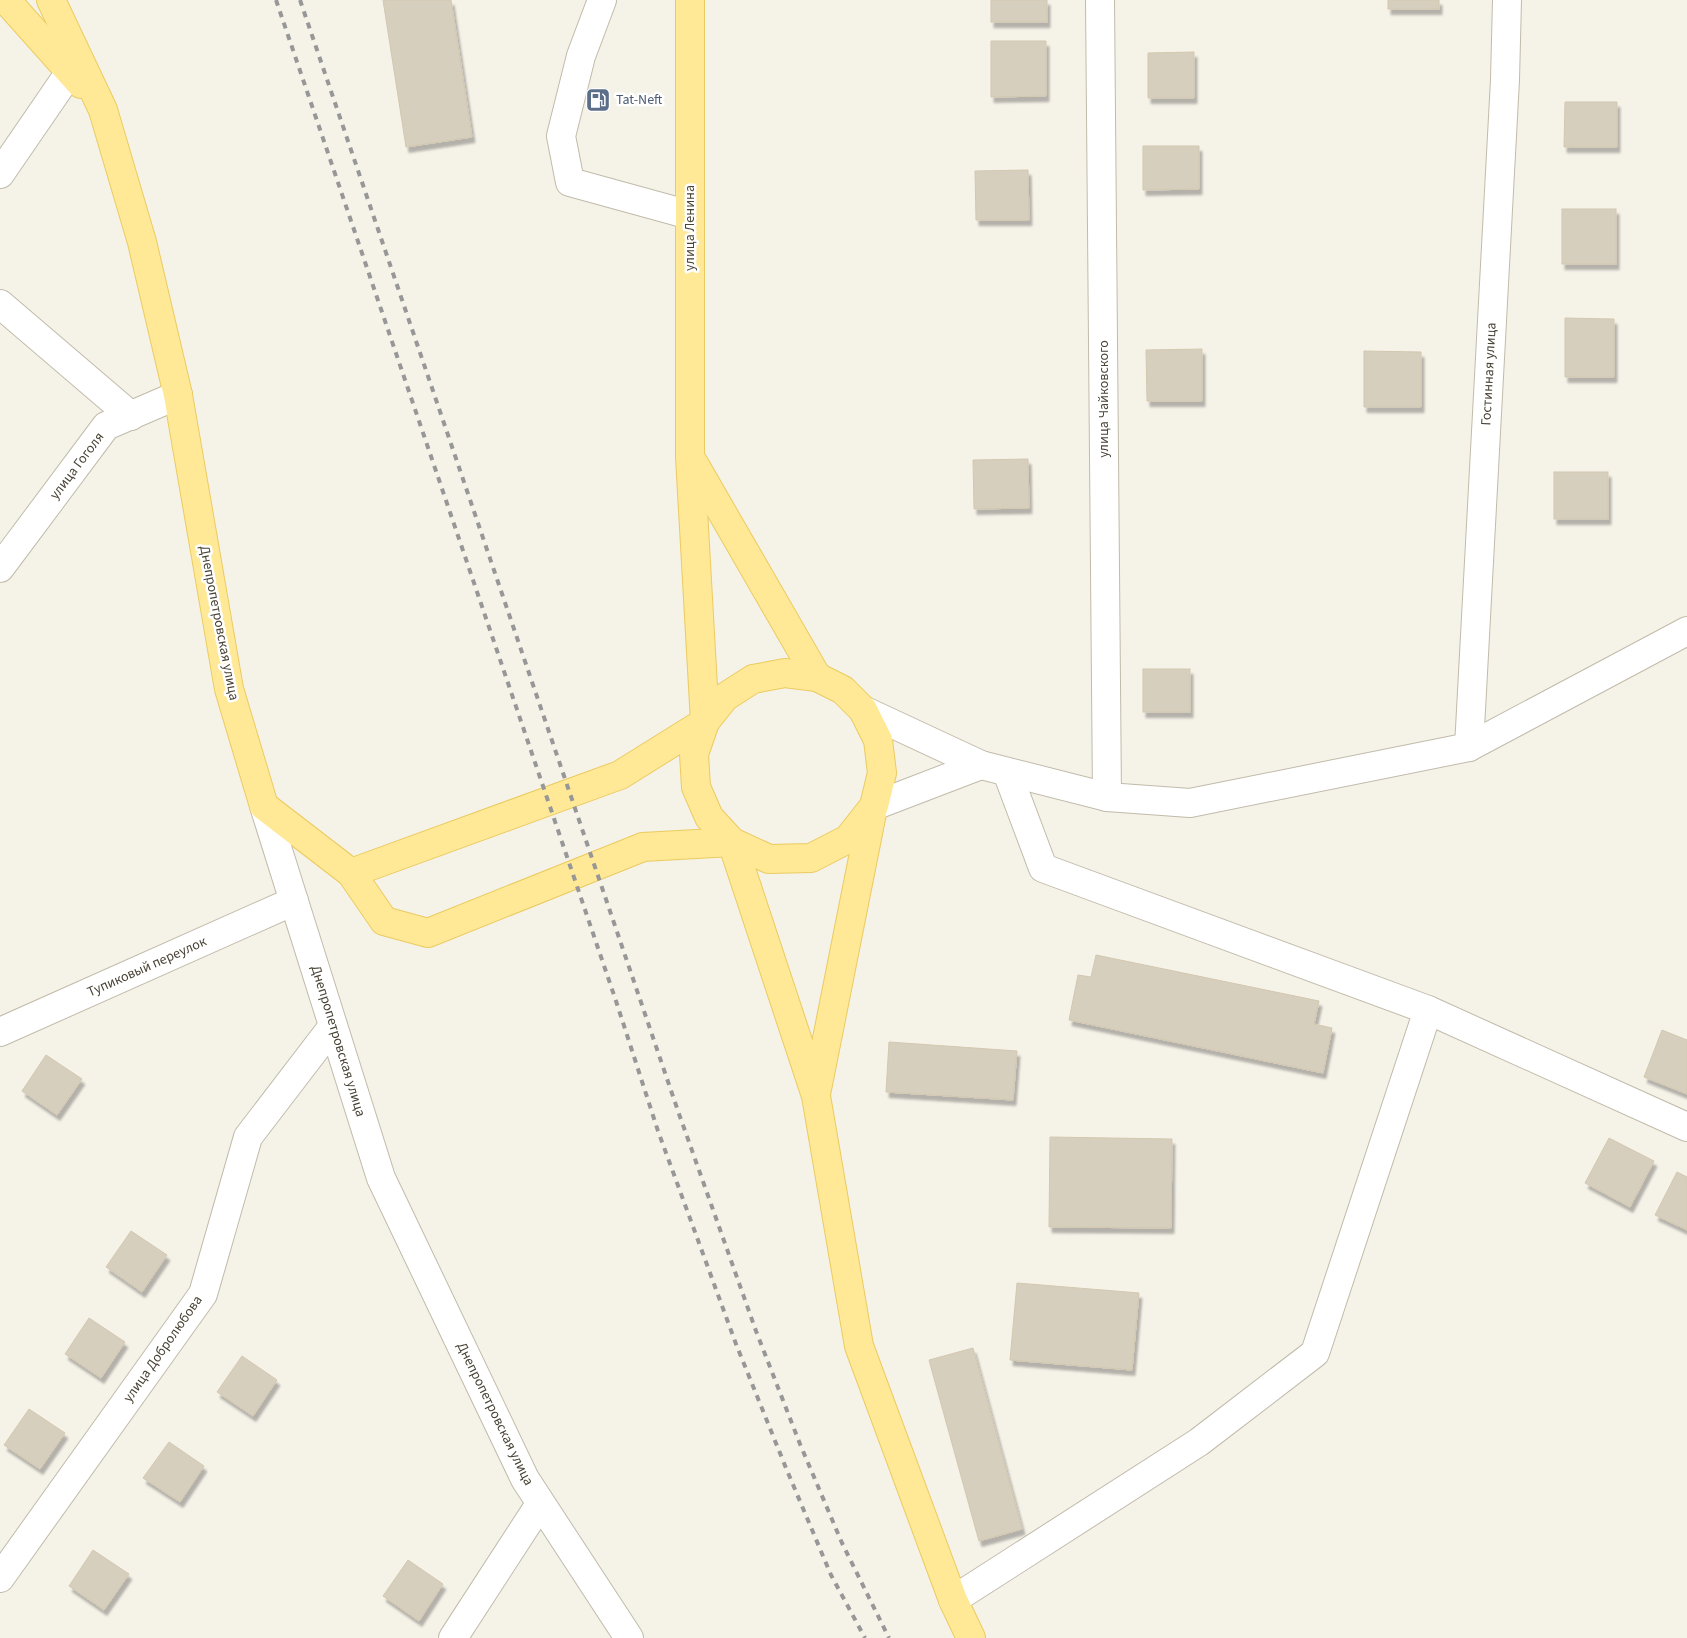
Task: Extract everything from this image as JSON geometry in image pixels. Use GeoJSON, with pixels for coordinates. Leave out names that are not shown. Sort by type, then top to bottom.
{"type":"FeatureCollection","features":[{"type":"Feature","properties":{"kind":"main road"},"geometry":{"type":"LineString","coordinates":[[6,0],[103,110]]}},
{"type":"Feature","properties":{"kind":"main road","name":"Днепропетровская улица"},"geometry":{"type":"LineString","coordinates":[[51,0],[103,110],[142,242],[178,395],[229,689],[264,806]]}},
{"type":"Feature","properties":{"kind":"main road","name":"улица Ленина"},"geometry":{"type":"LineString","coordinates":[[690,0],[690,457],[705,722]]}},
{"type":"Feature","properties":{"kind":"main road"},"geometry":{"type":"LineString","coordinates":[[690,457],[818,678]]}},
{"type":"Feature","properties":{"kind":"main road"},"geometry":{"type":"LineString","coordinates":[[816,1096],[882,773],[878,740],[863,710],[843,690],[818,678],[785,673],[753,679],[725,696],[705,722],[694,754],[696,787],[709,817],[732,842],[769,859],[811,858],[848,839],[874,806]]}},
{"type":"Feature","properties":{"kind":"main road"},"geometry":{"type":"LineString","coordinates":[[351,873],[620,775],[705,722]]}},
{"type":"Feature","properties":{"kind":"main road"},"geometry":{"type":"LineString","coordinates":[[264,806],[351,873],[384,921],[428,933],[643,847],[732,842]]}},
{"type":"Feature","properties":{"kind":"main road"},"geometry":{"type":"LineString","coordinates":[[732,842],[816,1096],[859,1346],[953,1600],[970,1638]]}},
{"type":"Feature","properties":{"kind":"street"},"geometry":{"type":"LineString","coordinates":[[602,0],[581,56],[561,136],[570,182],[690,215]]}},
{"type":"Feature","properties":{"kind":"street","name":"улица Чайковского"},"geometry":{"type":"LineString","coordinates":[[1100,0],[1107,797]]}},
{"type":"Feature","properties":{"kind":"street","name":"Гостинная улица"},"geometry":{"type":"LineString","coordinates":[[1469,747],[1505,80],[1507,0]]}},
{"type":"Feature","properties":{"kind":"street"},"geometry":{"type":"LineString","coordinates":[[0,174],[70,72]]}},
{"type":"Feature","properties":{"kind":"street"},"geometry":{"type":"LineString","coordinates":[[0,304],[130,416]]}},
{"type":"Feature","properties":{"kind":"street","name":"улица Гоголя"},"geometry":{"type":"LineString","coordinates":[[0,568],[106,426],[178,395]]}},
{"type":"Feature","properties":{"kind":"street"},"geometry":{"type":"LineString","coordinates":[[863,710],[981,764],[1007,772],[1107,797],[1190,803],[1469,747],[1687,631]]}},
{"type":"Feature","properties":{"kind":"street"},"geometry":{"type":"LineString","coordinates":[[874,806],[981,764]]}},
{"type":"Feature","properties":{"kind":"street"},"geometry":{"type":"LineString","coordinates":[[1007,772],[1044,868],[1428,1010],[1687,1128]]}},
{"type":"Feature","properties":{"kind":"street","name":"Днепропетровская улица"},"geometry":{"type":"LineString","coordinates":[[264,806],[381,1178],[525,1479],[629,1638]]}},
{"type":"Feature","properties":{"kind":"street","name":"Тупиковый переулок"},"geometry":{"type":"LineString","coordinates":[[0,1032],[294,902]]}},
{"type":"Feature","properties":{"kind":"street"},"geometry":{"type":"LineString","coordinates":[[953,1600],[1199,1442],[1314,1353],[1428,1010]]}},
{"type":"Feature","properties":{"kind":"street","name":"улица Добролюбова"},"geometry":{"type":"LineString","coordinates":[[0,1578],[203,1294],[248,1137],[333,1026]]}},
{"type":"Feature","properties":{"kind":"street"},"geometry":{"type":"LineString","coordinates":[[453,1638],[540,1504]]}},
{"type":"Feature","properties":{"kind":"building"},"geometry":{"type":"Polygon","coordinates":[[[383,0],[451,0],[472,137],[406,147],[383,0]]]}},
{"type":"Feature","properties":{"kind":"building"},"geometry":{"type":"Polygon","coordinates":[[[991,0],[1047,0],[1047,22],[991,22],[991,0]]]}},
{"type":"Feature","properties":{"kind":"building"},"geometry":{"type":"Polygon","coordinates":[[[1388,0],[1439,0],[1439,9],[1388,9],[1388,0]]]}},
{"type":"Feature","properties":{"kind":"building"},"geometry":{"type":"Polygon","coordinates":[[[991,41],[1046,41],[1046,96],[991,97],[991,41]]]}},
{"type":"Feature","properties":{"kind":"building"},"geometry":{"type":"Polygon","coordinates":[[[1194,52],[1194,98],[1148,98],[1148,53],[1194,52]]]}},
{"type":"Feature","properties":{"kind":"building"},"geometry":{"type":"Polygon","coordinates":[[[1565,102],[1617,102],[1617,147],[1564,147],[1565,102]]]}},
{"type":"Feature","properties":{"kind":"building"},"geometry":{"type":"Polygon","coordinates":[[[1143,146],[1199,146],[1199,189],[1143,190],[1143,146]]]}},
{"type":"Feature","properties":{"kind":"building"},"geometry":{"type":"Polygon","coordinates":[[[1028,170],[1029,220],[976,220],[975,171],[1028,170]]]}},
{"type":"Feature","properties":{"kind":"building"},"geometry":{"type":"Polygon","coordinates":[[[1562,209],[1616,209],[1616,264],[1562,264],[1562,209]]]}},
{"type":"Feature","properties":{"kind":"building"},"geometry":{"type":"Polygon","coordinates":[[[1565,318],[1614,319],[1614,377],[1565,377],[1565,318]]]}},
{"type":"Feature","properties":{"kind":"building"},"geometry":{"type":"Polygon","coordinates":[[[1202,349],[1202,401],[1147,401],[1146,350],[1202,349]]]}},
{"type":"Feature","properties":{"kind":"building"},"geometry":{"type":"Polygon","coordinates":[[[1364,351],[1421,352],[1421,407],[1364,407],[1364,351]]]}},
{"type":"Feature","properties":{"kind":"building"},"geometry":{"type":"Polygon","coordinates":[[[1028,459],[1029,508],[974,509],[973,460],[1028,459]]]}},
{"type":"Feature","properties":{"kind":"building"},"geometry":{"type":"Polygon","coordinates":[[[1554,472],[1608,472],[1608,519],[1554,519],[1554,472]]]}},
{"type":"Feature","properties":{"kind":"building"},"geometry":{"type":"Polygon","coordinates":[[[1143,669],[1190,669],[1190,712],[1143,712],[1143,669]]]}},
{"type":"Feature","properties":{"kind":"building"},"geometry":{"type":"Polygon","coordinates":[[[1096,955],[1319,1001],[1314,1024],[1332,1028],[1323,1073],[1069,1020],[1078,975],[1091,977],[1096,955]]]}},
{"type":"Feature","properties":{"kind":"building"},"geometry":{"type":"Polygon","coordinates":[[[1662,1030],[1687,1040],[1687,1094],[1644,1077],[1662,1030]]]}},
{"type":"Feature","properties":{"kind":"building"},"geometry":{"type":"Polygon","coordinates":[[[889,1042],[1017,1051],[1013,1100],[886,1092],[889,1042]]]}},
{"type":"Feature","properties":{"kind":"building"},"geometry":{"type":"Polygon","coordinates":[[[46,1055],[82,1079],[57,1115],[22,1091],[46,1055]]]}},
{"type":"Feature","properties":{"kind":"building"},"geometry":{"type":"Polygon","coordinates":[[[1050,1137],[1172,1139],[1171,1228],[1049,1227],[1050,1137]]]}},
{"type":"Feature","properties":{"kind":"building"},"geometry":{"type":"Polygon","coordinates":[[[1609,1138],[1654,1161],[1630,1207],[1585,1183],[1609,1138]]]}},
{"type":"Feature","properties":{"kind":"building"},"geometry":{"type":"Polygon","coordinates":[[[1677,1172],[1687,1177],[1687,1230],[1655,1215],[1677,1172]]]}},
{"type":"Feature","properties":{"kind":"building"},"geometry":{"type":"Polygon","coordinates":[[[131,1231],[167,1255],[142,1292],[106,1267],[131,1231]]]}},
{"type":"Feature","properties":{"kind":"building"},"geometry":{"type":"Polygon","coordinates":[[[1017,1283],[1139,1293],[1132,1370],[1010,1360],[1017,1283]]]}},
{"type":"Feature","properties":{"kind":"building"},"geometry":{"type":"Polygon","coordinates":[[[89,1318],[125,1342],[101,1378],[65,1354],[89,1318]]]}},
{"type":"Feature","properties":{"kind":"building"},"geometry":{"type":"Polygon","coordinates":[[[973,1348],[1022,1529],[979,1541],[929,1360],[973,1348]]]}},
{"type":"Feature","properties":{"kind":"building"},"geometry":{"type":"Polygon","coordinates":[[[242,1356],[277,1380],[253,1416],[217,1392],[242,1356]]]}},
{"type":"Feature","properties":{"kind":"building"},"geometry":{"type":"Polygon","coordinates":[[[29,1409],[65,1433],[40,1469],[4,1445],[29,1409]]]}},
{"type":"Feature","properties":{"kind":"building"},"geometry":{"type":"Polygon","coordinates":[[[169,1442],[204,1466],[180,1502],[143,1478],[169,1442]]]}},
{"type":"Feature","properties":{"kind":"building"},"geometry":{"type":"Polygon","coordinates":[[[93,1550],[129,1574],[104,1610],[69,1586],[93,1550]]]}},
{"type":"Feature","properties":{"kind":"building"},"geometry":{"type":"Polygon","coordinates":[[[408,1560],[443,1584],[419,1621],[383,1596],[408,1560]]]}},
{"type":"Feature","properties":{"kind":"railway"},"geometry":{"type":"LineString","coordinates":[[276,0],[616,1001],[658,1131],[736,1344],[786,1468],[831,1575],[865,1638]]}},
{"type":"Feature","properties":{"kind":"railway"},"geometry":{"type":"LineString","coordinates":[[300,0],[678,1111],[756,1331],[800,1444],[842,1543],[889,1638]]}},
{"type":"Feature","properties":{"kind":"place","name":"Tat-Neft"},"geometry":{"type":"Point","coordinates":[598,100]}}]}
